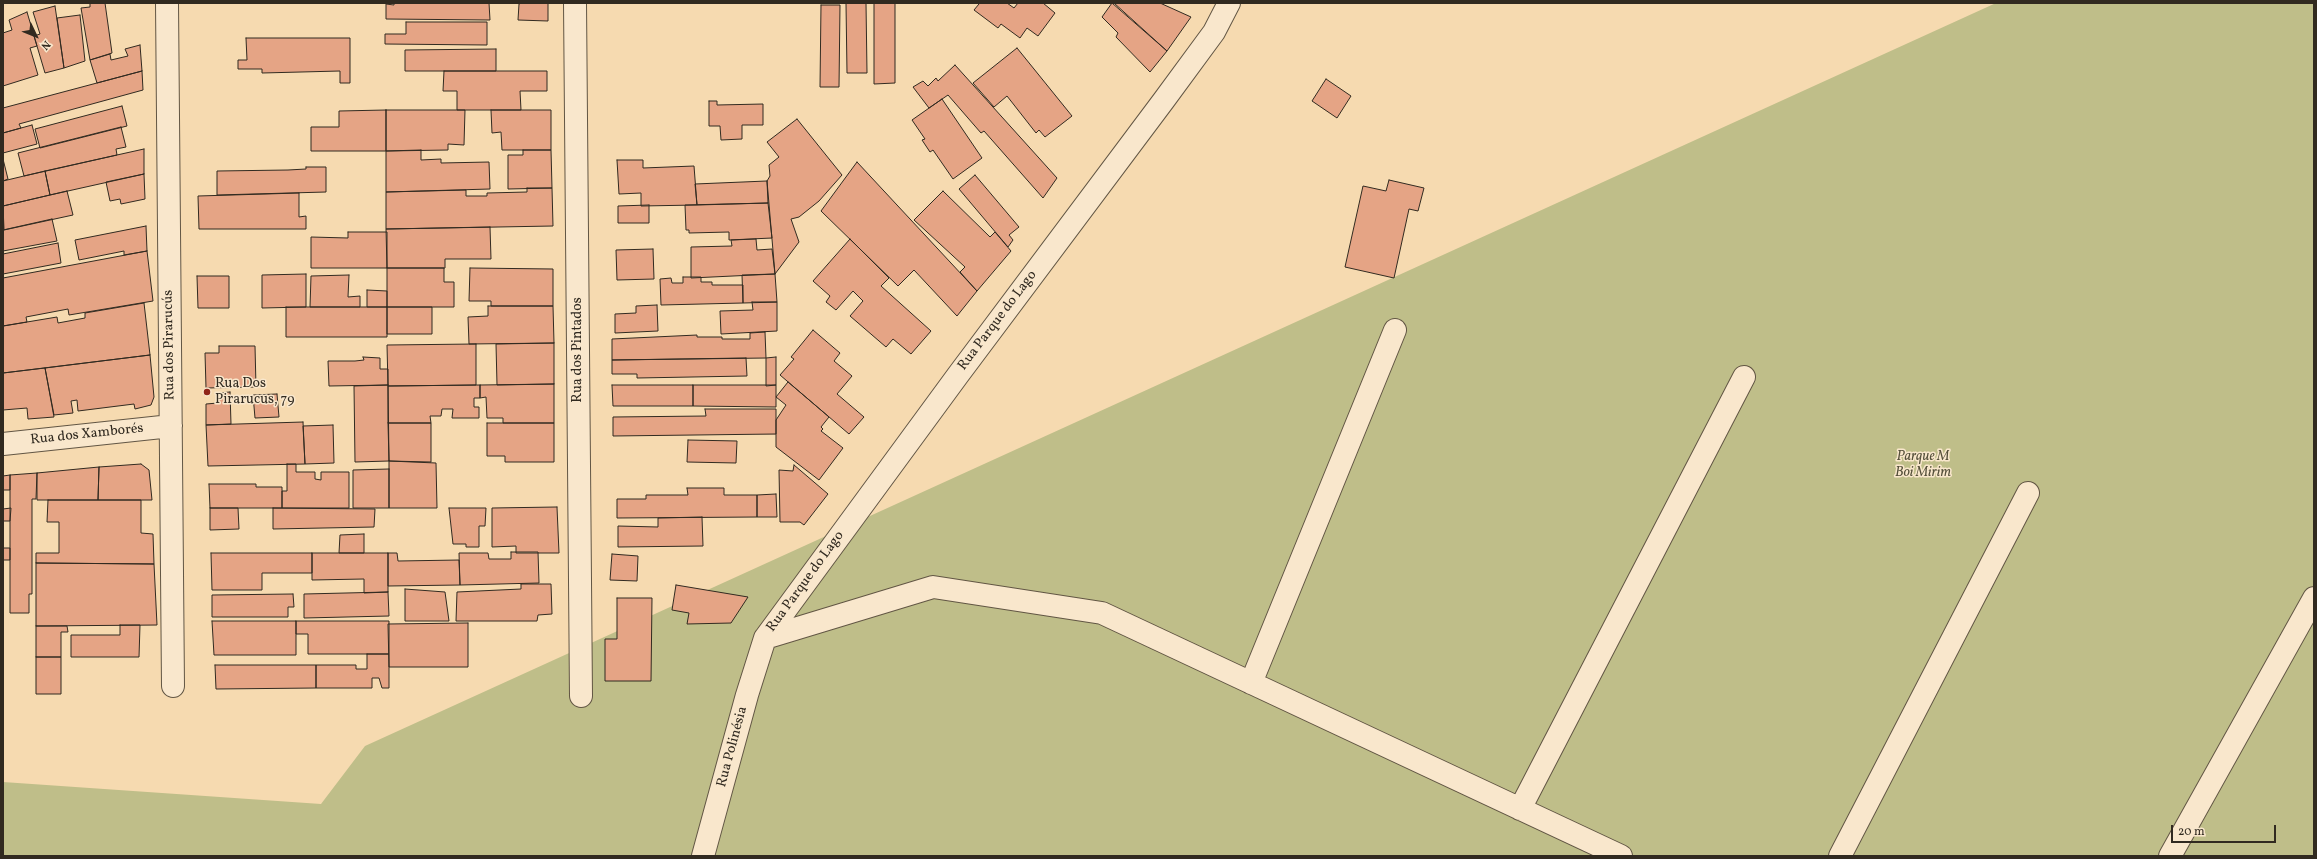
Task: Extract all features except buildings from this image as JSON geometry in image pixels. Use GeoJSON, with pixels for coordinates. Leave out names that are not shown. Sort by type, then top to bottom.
{"type":"FeatureCollection","features":[{"type":"Feature","properties":{"kind":"street","name":"Rua dos Pirarucús"},"geometry":{"type":"LineString","coordinates":[[167,3],[173,686]]}},
{"type":"Feature","properties":{"kind":"street","name":"Rua dos Pintados"},"geometry":{"type":"LineString","coordinates":[[575,3],[581,696]]}},
{"type":"Feature","properties":{"kind":"street","name":"Rua Parque do Lago"},"geometry":{"type":"LineString","coordinates":[[765,638],[958,375],[1214,32],[1229,3]]}},
{"type":"Feature","properties":{"kind":"street"},"geometry":{"type":"LineString","coordinates":[[1251,683],[1395,330]]}},
{"type":"Feature","properties":{"kind":"street"},"geometry":{"type":"LineString","coordinates":[[1520,809],[1744,377]]}},
{"type":"Feature","properties":{"kind":"street","name":"Rua dos Xamborés"},"geometry":{"type":"LineString","coordinates":[[3,444],[171,426]]}},
{"type":"Feature","properties":{"kind":"street"},"geometry":{"type":"LineString","coordinates":[[1840,856],[2028,493]]}},
{"type":"Feature","properties":{"kind":"street"},"geometry":{"type":"LineString","coordinates":[[765,638],[933,587],[1102,613],[1621,856]]}},
{"type":"Feature","properties":{"kind":"street"},"geometry":{"type":"LineString","coordinates":[[2170,856],[2314,598]]}},
{"type":"Feature","properties":{"kind":"street","name":"Rua Polinésia"},"geometry":{"type":"LineString","coordinates":[[703,856],[747,695],[765,638]]}},
{"type":"Feature","properties":{"kind":"green space","name":"Parque M Boi Mirim"},"geometry":{"type":"Polygon","coordinates":[[[1996,3],[2314,3],[2314,856],[3,856],[3,782],[321,804],[365,746],[1996,3]]]}},
{"type":"Feature","properties":{"kind":"place","name":"Rua Dos Pirarucus, 79"},"geometry":{"type":"Point","coordinates":[207,392]}}]}
